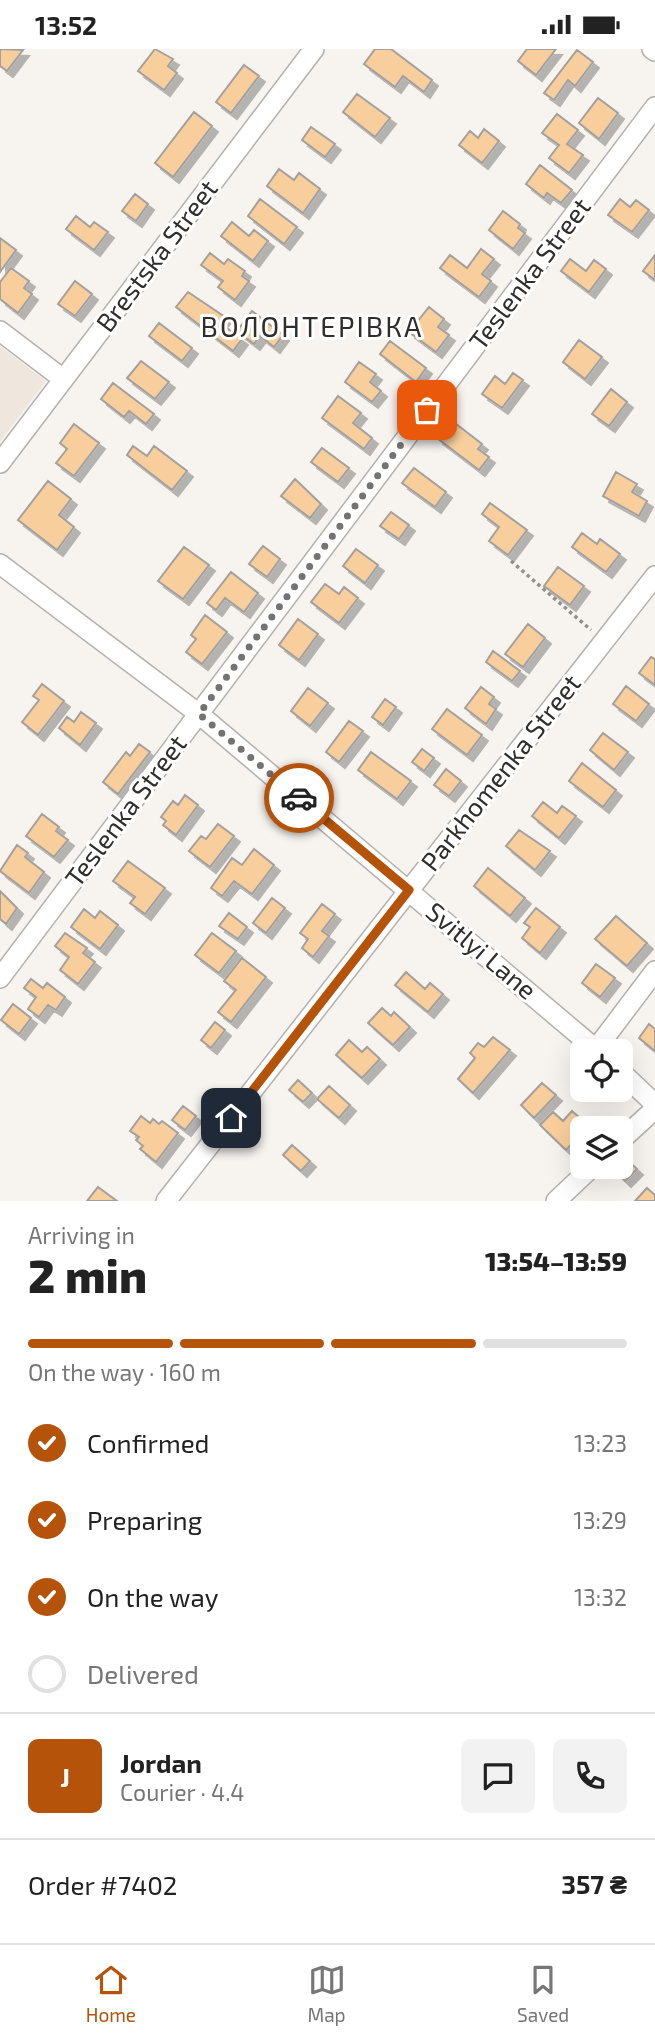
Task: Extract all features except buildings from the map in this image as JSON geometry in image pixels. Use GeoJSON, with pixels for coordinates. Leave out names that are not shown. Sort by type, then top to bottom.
{"type":"FeatureCollection","features":[{"type":"Feature","properties":{"kind":"street","name":"Brestska Street"},"geometry":{"type":"LineString","coordinates":[[0,463],[314,49]]}},
{"type":"Feature","properties":{"kind":"street","name":"Teslenka Street"},"geometry":{"type":"LineString","coordinates":[[0,978],[655,107]]}},
{"type":"Feature","properties":{"kind":"street"},"geometry":{"type":"LineString","coordinates":[[0,331],[63,379]]}},
{"type":"Feature","properties":{"kind":"street","name":"Svitlyi Lane"},"geometry":{"type":"LineString","coordinates":[[0,564],[199,714],[585,1039]]}},
{"type":"Feature","properties":{"kind":"street","name":"Parkhomenka Street"},"geometry":{"type":"LineString","coordinates":[[166,1201],[655,576]]}},
{"type":"Feature","properties":{"kind":"street"},"geometry":{"type":"LineString","coordinates":[[606,1039],[655,971]]}},
{"type":"Feature","properties":{"kind":"street"},"geometry":{"type":"LineString","coordinates":[[633,1083],[655,1104]]}},
{"type":"Feature","properties":{"kind":"street"},"geometry":{"type":"LineString","coordinates":[[633,1129],[655,1109]]}},
{"type":"Feature","properties":{"kind":"street"},"geometry":{"type":"LineString","coordinates":[[556,1201],[580,1179]]}},
{"type":"Feature","properties":{"kind":"path"},"geometry":{"type":"LineString","coordinates":[[511,561],[604,642]]}},
{"type":"Feature","properties":{"kind":"shaded area"},"geometry":{"type":"Polygon","coordinates":[[[0,346],[46,381],[0,442],[0,346]]]}},
{"type":"Feature","properties":{"kind":"way so far"},"geometry":{"type":"LineString","coordinates":[[299,798],[199,714],[427,410]]}},
{"type":"Feature","properties":{"kind":"district","name":"ВОЛОНТЕРІВКА"},"geometry":{"type":"Point","coordinates":[312,327]}},
{"type":"Feature","properties":{"kind":"route"},"geometry":{"type":"LineString","coordinates":[[231,1118],[409,890],[299,798]]}}]}
